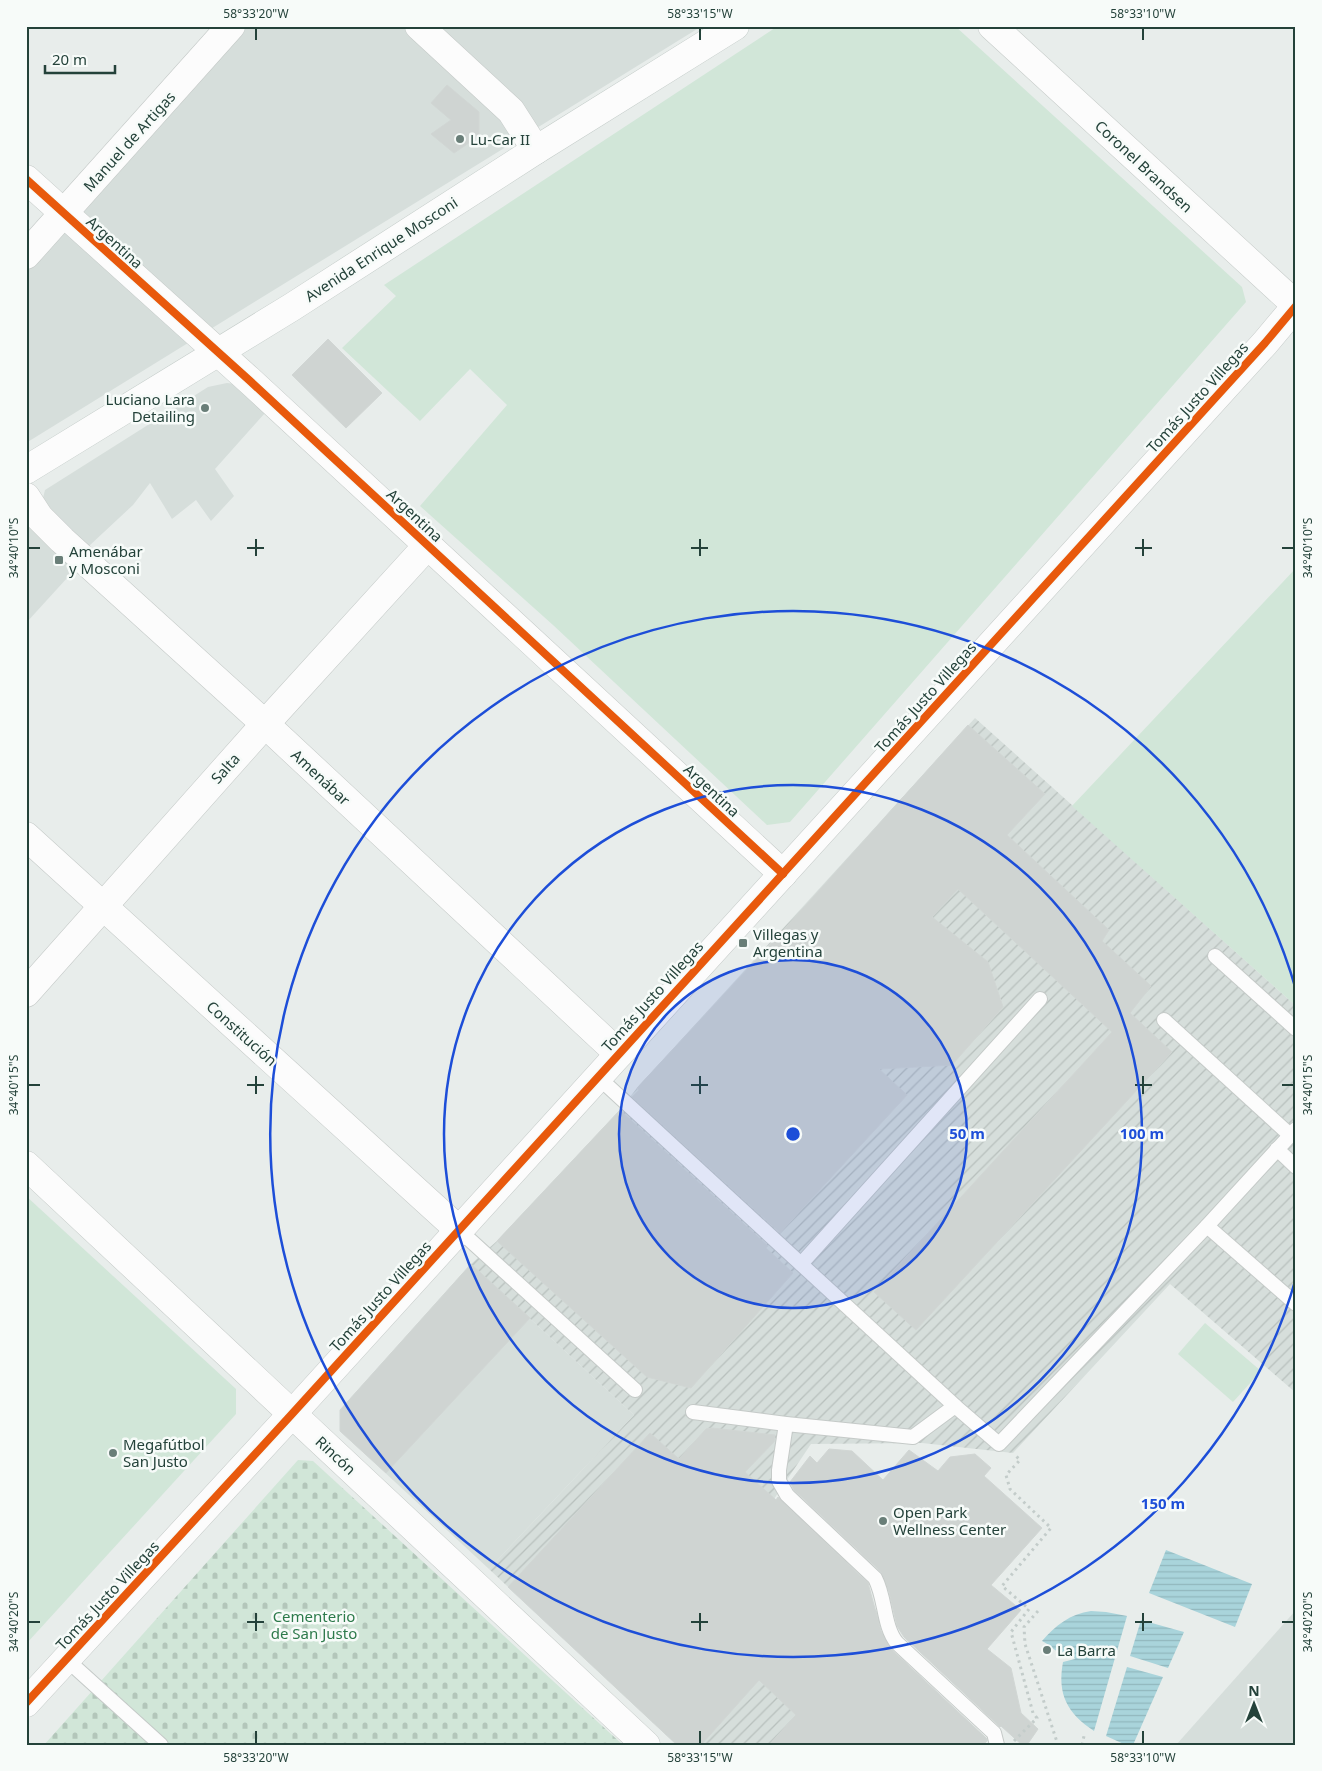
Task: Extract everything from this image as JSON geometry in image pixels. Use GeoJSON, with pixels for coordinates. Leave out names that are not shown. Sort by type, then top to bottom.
{"type":"FeatureCollection","features":[{"type":"Feature","properties":{"kind":"street","name":"Manuel de Artigas"},"geometry":{"type":"LineString","coordinates":[[26,255],[232,26]]}},
{"type":"Feature","properties":{"kind":"street"},"geometry":{"type":"LineString","coordinates":[[419,26],[511,110],[536,150]]}},
{"type":"Feature","properties":{"kind":"street","name":"Avenida Enrique Mosconi"},"geometry":{"type":"LineString","coordinates":[[26,470],[292,307],[536,150],[734,26]]}},
{"type":"Feature","properties":{"kind":"street","name":"Coronel Brandsen"},"geometry":{"type":"LineString","coordinates":[[992,26],[1296,306]]}},
{"type":"Feature","properties":{"kind":"street","name":"Argentina"},"geometry":{"type":"LineString","coordinates":[[26,179],[248,380],[782,874]]}},
{"type":"Feature","properties":{"kind":"street","name":"Tomás Justo Villegas"},"geometry":{"type":"LineString","coordinates":[[26,1703],[292,1414],[1258,351],[1296,306]]}},
{"type":"Feature","properties":{"kind":"street","name":"Amenábar"},"geometry":{"type":"LineString","coordinates":[[26,497],[39,517],[62,540],[264,724],[619,1054]]}},
{"type":"Feature","properties":{"kind":"street","name":"Salta"},"geometry":{"type":"LineString","coordinates":[[26,993],[264,724],[428,546]]}},
{"type":"Feature","properties":{"kind":"street","name":"Constitución"},"geometry":{"type":"LineString","coordinates":[[26,836],[459,1230]]}},
{"type":"Feature","properties":{"kind":"street","name":"Rincón"},"geometry":{"type":"LineString","coordinates":[[26,1165],[646,1745]]}},
{"type":"Feature","properties":{"kind":"lane"},"geometry":{"type":"LineString","coordinates":[[1216,956],[1296,1029]]}},
{"type":"Feature","properties":{"kind":"lane"},"geometry":{"type":"LineString","coordinates":[[801,1264],[1040,999]]}},
{"type":"Feature","properties":{"kind":"lane"},"geometry":{"type":"LineString","coordinates":[[598,1077],[955,1406],[999,1444],[1207,1226],[1293,1132],[1164,1020]]}},
{"type":"Feature","properties":{"kind":"lane"},"geometry":{"type":"LineString","coordinates":[[1276,1149],[1296,1167]]}},
{"type":"Feature","properties":{"kind":"lane"},"geometry":{"type":"LineString","coordinates":[[1207,1226],[1296,1304]]}},
{"type":"Feature","properties":{"kind":"lane"},"geometry":{"type":"LineString","coordinates":[[459,1230],[634,1390]]}},
{"type":"Feature","properties":{"kind":"lane"},"geometry":{"type":"LineString","coordinates":[[693,1412],[912,1437],[955,1406]]}},
{"type":"Feature","properties":{"kind":"lane"},"geometry":{"type":"LineString","coordinates":[[786,1424],[779,1481],[787,1495],[875,1578],[881,1590],[890,1635],[994,1733],[997,1745]]}},
{"type":"Feature","properties":{"kind":"lane"},"geometry":{"type":"LineString","coordinates":[[66,1660],[161,1745]]}},
{"type":"Feature","properties":{"kind":"path"},"geometry":{"type":"LineString","coordinates":[[999,1444],[1013,1452],[1020,1460],[1006,1475],[1010,1489],[1051,1528],[1002,1586],[1029,1609],[1011,1632],[1033,1713],[1038,1718],[1016,1740],[1008,1745]]}},
{"type":"Feature","properties":{"kind":"path"},"geometry":{"type":"LineString","coordinates":[[1038,1611],[1024,1627],[1025,1644],[1058,1745]]}},
{"type":"Feature","properties":{"kind":"path"},"geometry":{"type":"LineString","coordinates":[[1082,1745],[1084,1736]]}},
{"type":"Feature","properties":{"kind":"shaded area"},"geometry":{"type":"Polygon","coordinates":[[[243,26],[702,26],[26,443],[26,267],[243,26]]]}},
{"type":"Feature","properties":{"kind":"shaded area"},"geometry":{"type":"Polygon","coordinates":[[[227,383],[235,384],[265,413],[215,469],[234,496],[211,521],[196,500],[172,519],[150,483],[133,505],[89,546],[45,508],[42,502],[45,490],[208,387],[227,383]]]}},
{"type":"Feature","properties":{"kind":"shaded area"},"geometry":{"type":"Polygon","coordinates":[[[26,518],[78,566],[26,623],[26,518]]]}},
{"type":"Feature","properties":{"kind":"shaded area"},"geometry":{"type":"Polygon","coordinates":[[[975,718],[1296,1006],[1296,1393],[1170,1284],[1013,1453],[922,1443],[811,1444],[774,1499],[861,1577],[881,1622],[871,1633],[988,1740],[983,1745],[677,1745],[489,1569],[634,1415],[471,1264],[497,1241],[618,1112],[637,1088],[975,718]]]}},
{"type":"Feature","properties":{"kind":"shaded area"},"geometry":{"type":"Polygon","coordinates":[[[471,1264],[634,1415],[489,1569],[340,1431],[340,1410],[471,1264]]]}},
{"type":"Feature","properties":{"kind":"shaded area"},"geometry":{"type":"Polygon","coordinates":[[[1296,1610],[1296,1745],[1176,1745],[1296,1610]]]}},
{"type":"Feature","properties":{"kind":"green space"},"geometry":{"type":"Polygon","coordinates":[[[778,26],[955,26],[1242,287],[1246,302],[790,822],[767,825],[553,625],[420,506],[507,405],[470,369],[420,421],[342,348],[396,296],[384,285],[778,26]]]}},
{"type":"Feature","properties":{"kind":"green space"},"geometry":{"type":"Polygon","coordinates":[[[1296,568],[1296,1006],[1072,806],[1296,568]]]}},
{"type":"Feature","properties":{"kind":"green space","name":"Megafútbol San Justo"},"geometry":{"type":"Polygon","coordinates":[[[26,1196],[236,1389],[236,1414],[26,1644],[26,1196]]]}},
{"type":"Feature","properties":{"kind":"green space"},"geometry":{"type":"Polygon","coordinates":[[[1205,1323],[1261,1371],[1233,1402],[1178,1354],[1205,1323]]]}},
{"type":"Feature","properties":{"kind":"green space","name":"Cementerio de San Justo"},"geometry":{"type":"Polygon","coordinates":[[[298,1460],[313,1461],[623,1745],[44,1745],[298,1460]]]}},
{"type":"Feature","properties":{"kind":"water"},"geometry":{"type":"Polygon","coordinates":[[[1166,1550],[1252,1584],[1235,1627],[1149,1593],[1166,1550]]]}},
{"type":"Feature","properties":{"kind":"water"},"geometry":{"type":"Polygon","coordinates":[[[1091,1611],[1127,1616],[1094,1731],[1071,1710],[1063,1693],[1063,1662],[1075,1659],[1071,1652],[1064,1655],[1042,1641],[1064,1621],[1083,1612],[1091,1611]]]}},
{"type":"Feature","properties":{"kind":"water"},"geometry":{"type":"Polygon","coordinates":[[[1141,1620],[1184,1632],[1168,1668],[1130,1656],[1141,1620]]]}},
{"type":"Feature","properties":{"kind":"water"},"geometry":{"type":"Polygon","coordinates":[[[1127,1667],[1163,1677],[1133,1745],[1126,1745],[1106,1736],[1127,1667]]]}},
{"type":"Feature","properties":{"kind":"building"},"geometry":{"type":"Polygon","coordinates":[[[447,85],[479,112],[479,136],[454,153],[431,134],[451,120],[431,103],[447,85]]]}},
{"type":"Feature","properties":{"kind":"building"},"geometry":{"type":"Polygon","coordinates":[[[328,339],[382,393],[346,428],[292,375],[328,339]]]}},
{"type":"Feature","properties":{"kind":"building"},"geometry":{"type":"Polygon","coordinates":[[[968,725],[1045,794],[1007,835],[1109,930],[1102,941],[1151,986],[1130,1013],[1172,1052],[916,1330],[874,1292],[1112,1032],[958,889],[932,917],[988,962],[1003,1007],[952,1065],[879,1069],[907,1095],[780,1233],[632,1097],[639,1090],[637,1088],[778,936],[968,725]]]}},
{"type":"Feature","properties":{"kind":"building"},"geometry":{"type":"Polygon","coordinates":[[[620,1110],[768,1246],[766,1248],[793,1273],[691,1388],[647,1377],[497,1241],[620,1110]]]}},
{"type":"Feature","properties":{"kind":"building"},"geometry":{"type":"Polygon","coordinates":[[[471,1264],[530,1318],[386,1473],[340,1431],[340,1410],[471,1264]]]}},
{"type":"Feature","properties":{"kind":"building"},"geometry":{"type":"Polygon","coordinates":[[[712,1428],[775,1435],[774,1442],[745,1472],[776,1500],[778,1497],[868,1583],[881,1631],[890,1648],[986,1738],[987,1741],[983,1745],[769,1745],[796,1715],[759,1680],[701,1745],[677,1745],[508,1587],[650,1433],[679,1459],[706,1429],[712,1428]]]}},
{"type":"Feature","properties":{"kind":"building"},"geometry":{"type":"Polygon","coordinates":[[[829,1449],[852,1451],[883,1480],[909,1450],[938,1471],[950,1457],[975,1454],[991,1468],[984,1476],[1042,1528],[991,1585],[1021,1610],[987,1649],[1011,1668],[1021,1713],[1038,1729],[1027,1745],[1022,1745],[1000,1727],[904,1637],[897,1626],[889,1592],[881,1572],[794,1490],[790,1482],[810,1456],[817,1463],[829,1449]]]}},
{"type":"Feature","properties":{"kind":"cycle path"},"geometry":{"type":"LineString","coordinates":[[26,179],[249,380],[783,874]]}},
{"type":"Feature","properties":{"kind":"cycle path"},"geometry":{"type":"LineString","coordinates":[[26,1703],[292,1414],[1265,343],[1296,306]]}},
{"type":"Feature","properties":{"kind":"place","name":"Lu-Car II"},"geometry":{"type":"Point","coordinates":[460,139]}},
{"type":"Feature","properties":{"kind":"place","name":"Luciano Lara Detailing"},"geometry":{"type":"Point","coordinates":[205,408]}},
{"type":"Feature","properties":{"kind":"place","name":"Amenábar y Mosconi"},"geometry":{"type":"Point","coordinates":[59,560]}},
{"type":"Feature","properties":{"kind":"place","name":"Villegas y Argentina"},"geometry":{"type":"Point","coordinates":[743,943]}},
{"type":"Feature","properties":{"kind":"place","name":"Megafútbol San Justo"},"geometry":{"type":"Point","coordinates":[113,1453]}},
{"type":"Feature","properties":{"kind":"place","name":"Open Park Wellness Center"},"geometry":{"type":"Point","coordinates":[883,1521]}},
{"type":"Feature","properties":{"kind":"place","name":"La Barra"},"geometry":{"type":"Point","coordinates":[1047,1650]}}]}
